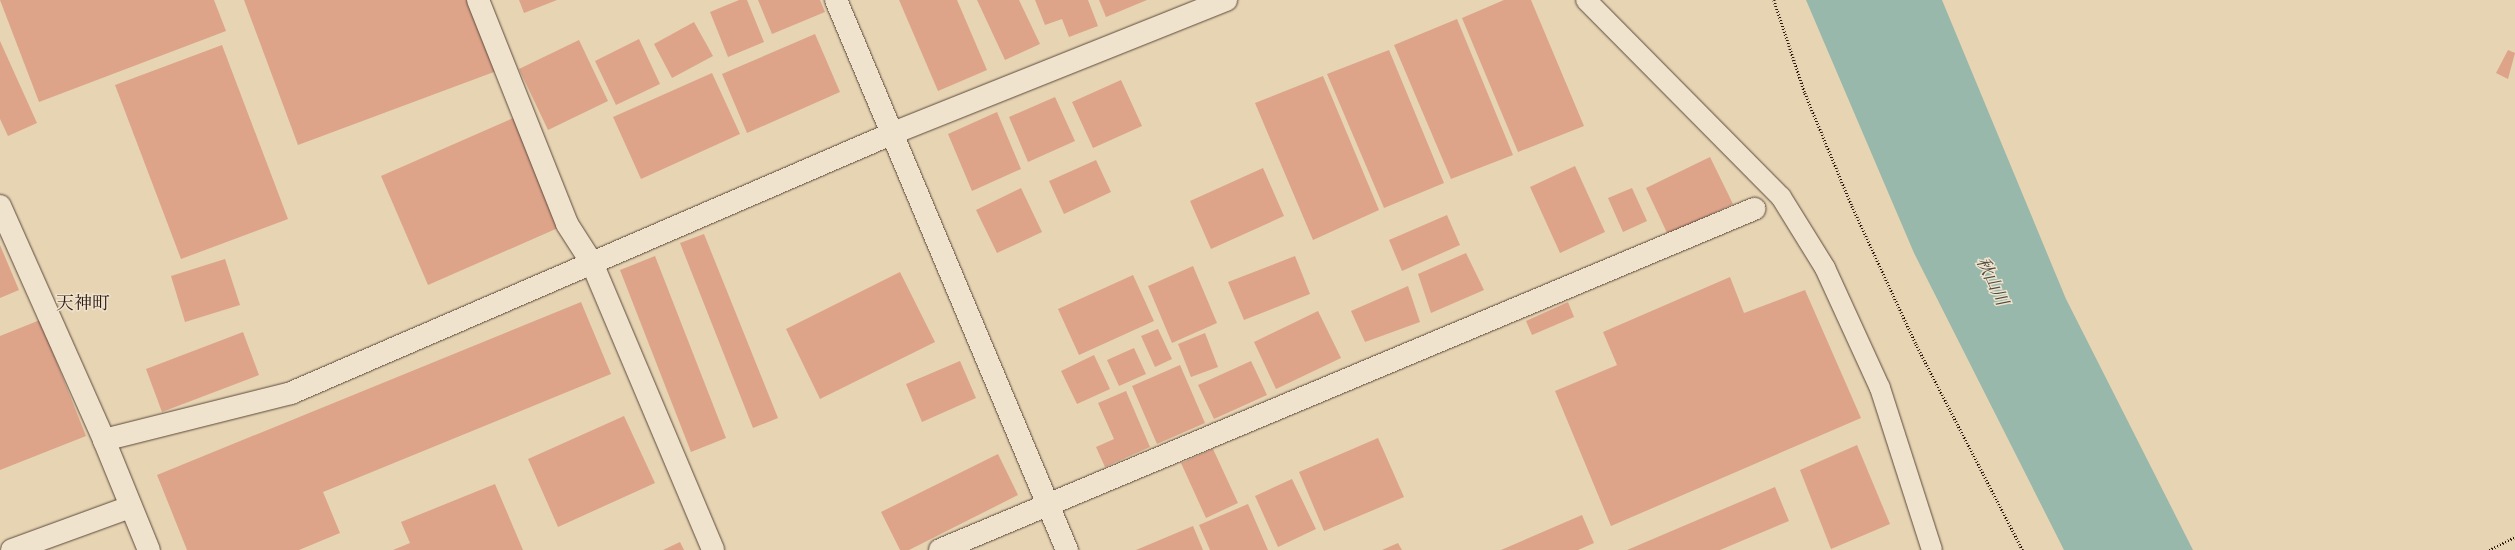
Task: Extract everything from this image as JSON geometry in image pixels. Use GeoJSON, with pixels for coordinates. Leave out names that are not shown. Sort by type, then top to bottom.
{"type":"FeatureCollection","features":[{"type":"Feature","properties":{"kind":"street"},"geometry":{"type":"LineString","coordinates":[[478,0],[567,224],[592,263],[713,550]]}},
{"type":"Feature","properties":{"kind":"street"},"geometry":{"type":"LineString","coordinates":[[836,0],[1067,550]]}},
{"type":"Feature","properties":{"kind":"street"},"geometry":{"type":"LineString","coordinates":[[104,440],[291,393],[891,134],[1226,0]]}},
{"type":"Feature","properties":{"kind":"street"},"geometry":{"type":"LineString","coordinates":[[0,206],[104,440],[149,550]]}},
{"type":"Feature","properties":{"kind":"street"},"geometry":{"type":"LineString","coordinates":[[940,550],[1754,209]]}},
{"type":"Feature","properties":{"kind":"street"},"geometry":{"type":"LineString","coordinates":[[12,550],[130,506]]}},
{"type":"Feature","properties":{"kind":"lane"},"geometry":{"type":"LineString","coordinates":[[1586,0],[1781,197],[1825,268],[1880,388],[1932,550]]}},
{"type":"Feature","properties":{"kind":"lane"},"geometry":{"type":"LineString","coordinates":[[1754,209],[1781,197]]}},
{"type":"Feature","properties":{"kind":"path"},"geometry":{"type":"LineString","coordinates":[[1774,0],[1805,93],[1852,206],[1916,344],[2023,550]]}},
{"type":"Feature","properties":{"kind":"path"},"geometry":{"type":"LineString","coordinates":[[2489,550],[2515,537]]}},
{"type":"Feature","properties":{"kind":"water","name":"秋山川"},"geometry":{"type":"Polygon","coordinates":[[[1806,0],[1942,0],[2066,299],[2193,550],[2064,550],[1914,253],[1806,0]]]}},
{"type":"Feature","properties":{"kind":"building"},"geometry":{"type":"Polygon","coordinates":[[[0,0],[214,0],[226,31],[39,102],[0,0]]]}},
{"type":"Feature","properties":{"kind":"building"},"geometry":{"type":"Polygon","coordinates":[[[244,0],[476,0],[502,69],[298,145],[244,0]]]}},
{"type":"Feature","properties":{"kind":"building"},"geometry":{"type":"Polygon","coordinates":[[[519,0],[557,0],[524,13],[519,0]]]}},
{"type":"Feature","properties":{"kind":"building"},"geometry":{"type":"Polygon","coordinates":[[[739,0],[747,0],[764,42],[728,57],[710,12],[739,0]]]}},
{"type":"Feature","properties":{"kind":"building"},"geometry":{"type":"Polygon","coordinates":[[[758,0],[820,0],[825,12],[772,34],[758,0]]]}},
{"type":"Feature","properties":{"kind":"building"},"geometry":{"type":"Polygon","coordinates":[[[899,0],[957,0],[987,70],[938,91],[899,0]]]}},
{"type":"Feature","properties":{"kind":"building"},"geometry":{"type":"Polygon","coordinates":[[[977,0],[1019,0],[1040,44],[1005,60],[977,0]]]}},
{"type":"Feature","properties":{"kind":"building"},"geometry":{"type":"Polygon","coordinates":[[[1035,0],[1088,0],[1098,26],[1069,37],[1062,19],[1045,25],[1035,0]]]}},
{"type":"Feature","properties":{"kind":"building"},"geometry":{"type":"Polygon","coordinates":[[[1099,0],[1147,0],[1106,17],[1099,0]]]}},
{"type":"Feature","properties":{"kind":"building"},"geometry":{"type":"Polygon","coordinates":[[[1504,0],[1531,0],[1584,126],[1518,152],[1462,18],[1504,0]]]}},
{"type":"Feature","properties":{"kind":"building"},"geometry":{"type":"Polygon","coordinates":[[[1457,19],[1513,155],[1451,179],[1394,45],[1457,19]]]}},
{"type":"Feature","properties":{"kind":"building"},"geometry":{"type":"Polygon","coordinates":[[[694,22],[713,56],[672,78],[654,44],[694,22]]]}},
{"type":"Feature","properties":{"kind":"building"},"geometry":{"type":"Polygon","coordinates":[[[815,34],[840,92],[747,133],[722,74],[815,34]]]}},
{"type":"Feature","properties":{"kind":"building"},"geometry":{"type":"Polygon","coordinates":[[[639,39],[660,84],[616,105],[595,61],[639,39]]]}},
{"type":"Feature","properties":{"kind":"building"},"geometry":{"type":"Polygon","coordinates":[[[579,40],[608,101],[548,130],[519,69],[579,40]]]}},
{"type":"Feature","properties":{"kind":"building"},"geometry":{"type":"Polygon","coordinates":[[[0,41],[37,123],[8,136],[0,119],[0,41]]]}},
{"type":"Feature","properties":{"kind":"building"},"geometry":{"type":"Polygon","coordinates":[[[222,45],[288,219],[181,259],[115,85],[222,45]]]}},
{"type":"Feature","properties":{"kind":"building"},"geometry":{"type":"Polygon","coordinates":[[[1389,50],[1444,183],[1384,208],[1327,74],[1389,50]]]}},
{"type":"Feature","properties":{"kind":"building"},"geometry":{"type":"Polygon","coordinates":[[[2508,50],[2515,53],[2508,79],[2496,73],[2508,50]]]}},
{"type":"Feature","properties":{"kind":"building"},"geometry":{"type":"Polygon","coordinates":[[[712,73],[740,134],[641,179],[613,117],[712,73]]]}},
{"type":"Feature","properties":{"kind":"building"},"geometry":{"type":"Polygon","coordinates":[[[1323,76],[1379,210],[1313,240],[1255,103],[1323,76]]]}},
{"type":"Feature","properties":{"kind":"building"},"geometry":{"type":"Polygon","coordinates":[[[1121,80],[1142,126],[1093,148],[1072,102],[1121,80]]]}},
{"type":"Feature","properties":{"kind":"building"},"geometry":{"type":"Polygon","coordinates":[[[1055,97],[1075,141],[1028,162],[1009,117],[1055,97]]]}},
{"type":"Feature","properties":{"kind":"building"},"geometry":{"type":"Polygon","coordinates":[[[997,112],[1021,169],[972,191],[948,134],[997,112]]]}},
{"type":"Feature","properties":{"kind":"building"},"geometry":{"type":"Polygon","coordinates":[[[520,115],[567,224],[428,285],[381,176],[520,115]]]}},
{"type":"Feature","properties":{"kind":"building"},"geometry":{"type":"Polygon","coordinates":[[[1710,157],[1733,204],[1668,235],[1646,188],[1710,157]]]}},
{"type":"Feature","properties":{"kind":"building"},"geometry":{"type":"Polygon","coordinates":[[[1096,160],[1111,192],[1064,214],[1049,181],[1096,160]]]}},
{"type":"Feature","properties":{"kind":"building"},"geometry":{"type":"Polygon","coordinates":[[[1575,166],[1605,232],[1560,253],[1530,187],[1575,166]]]}},
{"type":"Feature","properties":{"kind":"building"},"geometry":{"type":"Polygon","coordinates":[[[1263,168],[1284,216],[1211,249],[1190,201],[1263,168]]]}},
{"type":"Feature","properties":{"kind":"building"},"geometry":{"type":"Polygon","coordinates":[[[1021,188],[1042,232],[997,253],[976,210],[1021,188]]]}},
{"type":"Feature","properties":{"kind":"building"},"geometry":{"type":"Polygon","coordinates":[[[1632,188],[1647,221],[1623,232],[1608,198],[1632,188]]]}},
{"type":"Feature","properties":{"kind":"building"},"geometry":{"type":"Polygon","coordinates":[[[1447,215],[1460,245],[1402,271],[1389,240],[1447,215]]]}},
{"type":"Feature","properties":{"kind":"building"},"geometry":{"type":"Polygon","coordinates":[[[704,234],[778,418],[753,428],[680,243],[704,234]]]}},
{"type":"Feature","properties":{"kind":"building"},"geometry":{"type":"Polygon","coordinates":[[[0,245],[19,290],[0,298],[0,245]]]}},
{"type":"Feature","properties":{"kind":"building"},"geometry":{"type":"Polygon","coordinates":[[[1466,253],[1484,290],[1431,313],[1418,274],[1466,253]]]}},
{"type":"Feature","properties":{"kind":"building"},"geometry":{"type":"Polygon","coordinates":[[[655,256],[726,438],[691,452],[620,270],[655,256]]]}},
{"type":"Feature","properties":{"kind":"building"},"geometry":{"type":"Polygon","coordinates":[[[1295,256],[1310,294],[1244,320],[1228,282],[1295,256]]]}},
{"type":"Feature","properties":{"kind":"building"},"geometry":{"type":"Polygon","coordinates":[[[225,259],[240,305],[185,322],[171,276],[225,259]]]}},
{"type":"Feature","properties":{"kind":"building"},"geometry":{"type":"Polygon","coordinates":[[[1193,266],[1217,323],[1172,343],[1148,286],[1193,266]]]}},
{"type":"Feature","properties":{"kind":"building"},"geometry":{"type":"Polygon","coordinates":[[[900,272],[935,342],[820,399],[786,329],[900,272]]]}},
{"type":"Feature","properties":{"kind":"building"},"geometry":{"type":"Polygon","coordinates":[[[1133,275],[1154,321],[1079,355],[1058,309],[1133,275]]]}},
{"type":"Feature","properties":{"kind":"building"},"geometry":{"type":"Polygon","coordinates":[[[1730,277],[1744,313],[1805,290],[1861,418],[1611,526],[1555,391],[1617,365],[1603,332],[1730,277]]]}},
{"type":"Feature","properties":{"kind":"building"},"geometry":{"type":"Polygon","coordinates":[[[1408,286],[1420,322],[1365,342],[1351,311],[1408,286]]]}},
{"type":"Feature","properties":{"kind":"building"},"geometry":{"type":"Polygon","coordinates":[[[581,302],[611,374],[323,492],[340,533],[299,550],[187,550],[157,475],[581,302]]]}},
{"type":"Feature","properties":{"kind":"building"},"geometry":{"type":"Polygon","coordinates":[[[1568,302],[1574,317],[1532,335],[1526,321],[1568,302]]]}},
{"type":"Feature","properties":{"kind":"building"},"geometry":{"type":"Polygon","coordinates":[[[1318,311],[1341,358],[1276,389],[1254,342],[1318,311]]]}},
{"type":"Feature","properties":{"kind":"building"},"geometry":{"type":"Polygon","coordinates":[[[40,320],[86,436],[0,470],[0,336],[40,320]]]}},
{"type":"Feature","properties":{"kind":"building"},"geometry":{"type":"Polygon","coordinates":[[[1158,329],[1172,359],[1155,367],[1141,336],[1158,329]]]}},
{"type":"Feature","properties":{"kind":"building"},"geometry":{"type":"Polygon","coordinates":[[[243,332],[259,375],[162,412],[146,369],[243,332]]]}},
{"type":"Feature","properties":{"kind":"building"},"geometry":{"type":"Polygon","coordinates":[[[1205,333],[1218,367],[1191,377],[1178,344],[1205,333]]]}},
{"type":"Feature","properties":{"kind":"building"},"geometry":{"type":"Polygon","coordinates":[[[1134,348],[1146,374],[1119,386],[1107,360],[1134,348]]]}},
{"type":"Feature","properties":{"kind":"building"},"geometry":{"type":"Polygon","coordinates":[[[1094,355],[1110,389],[1077,404],[1061,371],[1094,355]]]}},
{"type":"Feature","properties":{"kind":"building"},"geometry":{"type":"Polygon","coordinates":[[[960,361],[976,398],[922,422],[906,384],[960,361]]]}},
{"type":"Feature","properties":{"kind":"building"},"geometry":{"type":"Polygon","coordinates":[[[1251,361],[1267,395],[1214,419],[1198,385],[1251,361]]]}},
{"type":"Feature","properties":{"kind":"building"},"geometry":{"type":"Polygon","coordinates":[[[1180,365],[1205,423],[1157,444],[1132,386],[1180,365]]]}},
{"type":"Feature","properties":{"kind":"building"},"geometry":{"type":"Polygon","coordinates":[[[1126,391],[1150,447],[1105,467],[1096,447],[1114,439],[1098,403],[1126,391]]]}},
{"type":"Feature","properties":{"kind":"building"},"geometry":{"type":"Polygon","coordinates":[[[624,416],[655,483],[558,527],[528,459],[624,416]]]}},
{"type":"Feature","properties":{"kind":"building"},"geometry":{"type":"Polygon","coordinates":[[[1378,438],[1404,497],[1324,531],[1299,472],[1378,438]]]}},
{"type":"Feature","properties":{"kind":"building"},"geometry":{"type":"Polygon","coordinates":[[[1857,445],[1890,524],[1831,549],[1800,470],[1857,445]]]}},
{"type":"Feature","properties":{"kind":"building"},"geometry":{"type":"Polygon","coordinates":[[[1213,449],[1238,503],[1206,518],[1181,463],[1213,449]]]}},
{"type":"Feature","properties":{"kind":"building"},"geometry":{"type":"Polygon","coordinates":[[[998,454],[1018,495],[909,550],[900,550],[881,512],[998,454]]]}},
{"type":"Feature","properties":{"kind":"building"},"geometry":{"type":"Polygon","coordinates":[[[1292,479],[1316,529],[1278,547],[1255,496],[1292,479]]]}},
{"type":"Feature","properties":{"kind":"building"},"geometry":{"type":"Polygon","coordinates":[[[495,484],[523,550],[393,550],[410,543],[401,522],[495,484]]]}},
{"type":"Feature","properties":{"kind":"building"},"geometry":{"type":"Polygon","coordinates":[[[1775,487],[1789,521],[1720,550],[1627,550],[1775,487]]]}},
{"type":"Feature","properties":{"kind":"building"},"geometry":{"type":"Polygon","coordinates":[[[1248,504],[1268,550],[1210,550],[1199,525],[1248,504]]]}},
{"type":"Feature","properties":{"kind":"building"},"geometry":{"type":"Polygon","coordinates":[[[1582,515],[1594,543],[1578,550],[1501,550],[1582,515]]]}},
{"type":"Feature","properties":{"kind":"building"},"geometry":{"type":"Polygon","coordinates":[[[1193,526],[1203,550],[1136,550],[1193,526]]]}},
{"type":"Feature","properties":{"kind":"building"},"geometry":{"type":"Polygon","coordinates":[[[680,542],[684,550],[663,550],[680,542]]]}},
{"type":"Feature","properties":{"kind":"building"},"geometry":{"type":"Polygon","coordinates":[[[1398,543],[1402,550],[1382,550],[1398,543]]]}},
{"type":"Feature","properties":{"kind":"district","name":"天神町"},"geometry":{"type":"Point","coordinates":[83,303]}}]}
